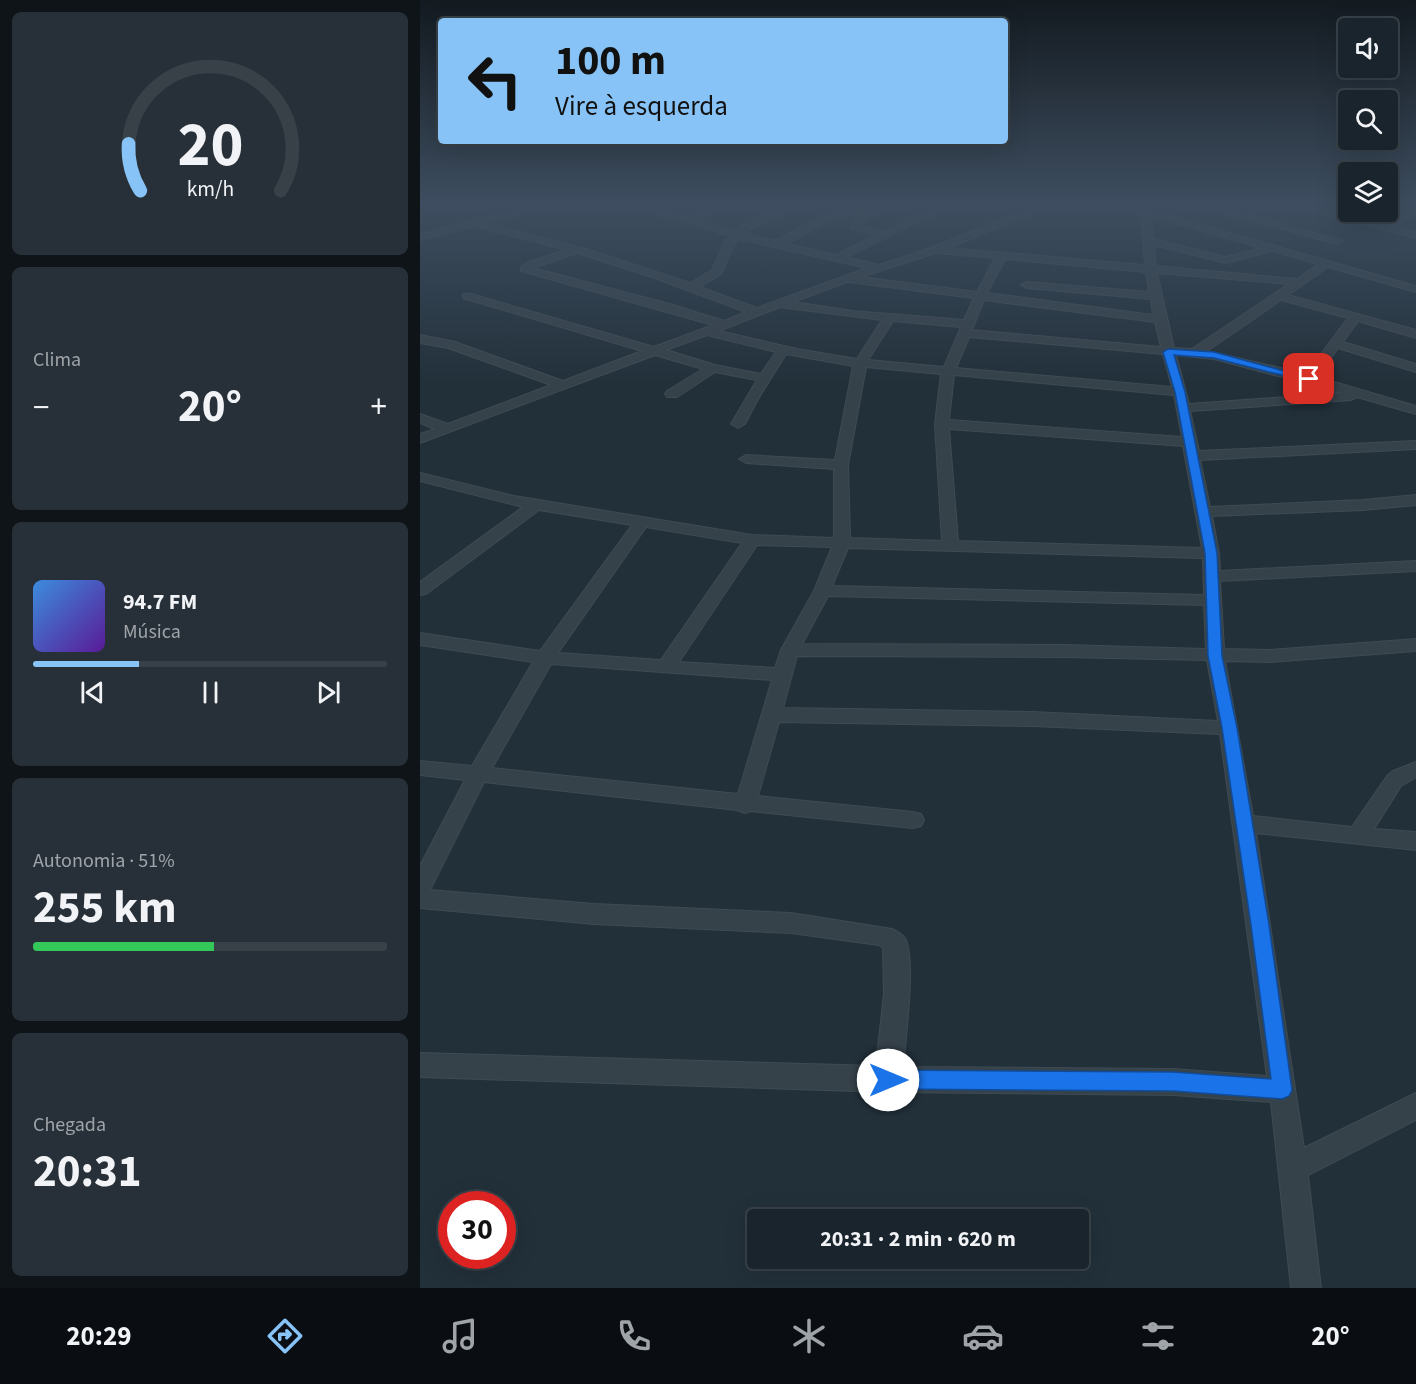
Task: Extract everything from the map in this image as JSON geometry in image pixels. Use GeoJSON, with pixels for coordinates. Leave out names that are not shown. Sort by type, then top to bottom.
{"type":"FeatureCollection","features":[{"type":"Feature","properties":{"kind":"street"},"geometry":{"type":"LineString","coordinates":[[534,264],[525,269],[669,306],[723,324]]}},
{"type":"Feature","properties":{"kind":"street"},"geometry":{"type":"LineString","coordinates":[[620,264],[692,287],[756,312]]}},
{"type":"Feature","properties":{"kind":"street"},"geometry":{"type":"LineString","coordinates":[[692,287],[717,272],[720,264]]}},
{"type":"Feature","properties":{"kind":"street"},"geometry":{"type":"LineString","coordinates":[[859,264],[877,268]]}},
{"type":"Feature","properties":{"kind":"street"},"geometry":{"type":"LineString","coordinates":[[420,440],[723,324],[889,264]]}},
{"type":"Feature","properties":{"kind":"street"},"geometry":{"type":"LineString","coordinates":[[950,545],[942,424],[948,371],[980,297],[997,264]]}},
{"type":"Feature","properties":{"kind":"street"},"geometry":{"type":"LineString","coordinates":[[1083,264],[1151,270],[1290,289],[1355,316],[1416,334]]}},
{"type":"Feature","properties":{"kind":"street"},"geometry":{"type":"LineString","coordinates":[[1151,264],[1160,319],[1182,400],[1211,553],[1215,656],[1244,823],[1293,1168],[1306,1288]]}},
{"type":"Feature","properties":{"kind":"street"},"geometry":{"type":"LineString","coordinates":[[1195,353],[1326,264]]}},
{"type":"Feature","properties":{"kind":"street"},"geometry":{"type":"LineString","coordinates":[[1326,264],[1416,290]]}},
{"type":"Feature","properties":{"kind":"street"},"geometry":{"type":"LineString","coordinates":[[845,279],[1160,319]]}},
{"type":"Feature","properties":{"kind":"street"},"geometry":{"type":"LineString","coordinates":[[1027,285],[1156,296]]}},
{"type":"Feature","properties":{"kind":"street"},"geometry":{"type":"LineString","coordinates":[[467,296],[713,368],[764,378]]}},
{"type":"Feature","properties":{"kind":"street"},"geometry":{"type":"LineString","coordinates":[[1312,300],[1384,314]]}},
{"type":"Feature","properties":{"kind":"street"},"geometry":{"type":"LineString","coordinates":[[778,304],[966,329],[1228,358],[1416,410]]}},
{"type":"Feature","properties":{"kind":"street"},"geometry":{"type":"LineString","coordinates":[[1309,379],[1355,316]]}},
{"type":"Feature","properties":{"kind":"street"},"geometry":{"type":"LineString","coordinates":[[745,805],[790,650],[822,591],[842,543],[841,465],[860,363],[890,318]]}},
{"type":"Feature","properties":{"kind":"street"},"geometry":{"type":"LineString","coordinates":[[705,331],[783,350],[860,363],[948,371],[1182,400],[1362,396]]}},
{"type":"Feature","properties":{"kind":"street"},"geometry":{"type":"LineString","coordinates":[[420,339],[451,345],[563,385]]}},
{"type":"Feature","properties":{"kind":"street"},"geometry":{"type":"LineString","coordinates":[[1336,344],[1416,368]]}},
{"type":"Feature","properties":{"kind":"street"},"geometry":{"type":"LineString","coordinates":[[738,424],[783,350]]}},
{"type":"Feature","properties":{"kind":"street"},"geometry":{"type":"LineString","coordinates":[[672,394],[713,368]]}},
{"type":"Feature","properties":{"kind":"street"},"geometry":{"type":"LineString","coordinates":[[420,418],[449,429]]}},
{"type":"Feature","properties":{"kind":"street"},"geometry":{"type":"LineString","coordinates":[[942,424],[1191,449],[1416,445]]}},
{"type":"Feature","properties":{"kind":"street"},"geometry":{"type":"LineString","coordinates":[[746,459],[841,465]]}},
{"type":"Feature","properties":{"kind":"street"},"geometry":{"type":"LineString","coordinates":[[420,477],[536,505],[752,540],[1211,553]]}},
{"type":"Feature","properties":{"kind":"street"},"geometry":{"type":"LineString","coordinates":[[1202,512],[1363,505],[1416,500]]}},
{"type":"Feature","properties":{"kind":"street"},"geometry":{"type":"LineString","coordinates":[[420,590],[536,505]]}},
{"type":"Feature","properties":{"kind":"street"},"geometry":{"type":"LineString","coordinates":[[420,888],[478,774],[545,658],[641,523]]}},
{"type":"Feature","properties":{"kind":"street"},"geometry":{"type":"LineString","coordinates":[[665,668],[752,540]]}},
{"type":"Feature","properties":{"kind":"street"},"geometry":{"type":"LineString","coordinates":[[1213,576],[1416,567]]}},
{"type":"Feature","properties":{"kind":"street"},"geometry":{"type":"LineString","coordinates":[[822,591],[1214,600]]}},
{"type":"Feature","properties":{"kind":"street"},"geometry":{"type":"LineString","coordinates":[[420,639],[545,658],[782,675]]}},
{"type":"Feature","properties":{"kind":"street"},"geometry":{"type":"LineString","coordinates":[[790,650],[1063,651],[1269,656],[1416,645]]}},
{"type":"Feature","properties":{"kind":"street"},"geometry":{"type":"LineString","coordinates":[[772,715],[1033,719],[1229,728]]}},
{"type":"Feature","properties":{"kind":"street"},"geometry":{"type":"LineString","coordinates":[[420,768],[647,791],[745,805],[913,820]]}},
{"type":"Feature","properties":{"kind":"street"},"geometry":{"type":"LineString","coordinates":[[1358,836],[1394,781],[1416,769]]}},
{"type":"Feature","properties":{"kind":"street"},"geometry":{"type":"LineString","coordinates":[[1244,823],[1416,840]]}},
{"type":"Feature","properties":{"kind":"street"},"geometry":{"type":"LineString","coordinates":[[420,899],[594,914],[791,924],[884,936],[895,943],[897,960],[888,1080]]}},
{"type":"Feature","properties":{"kind":"street"},"geometry":{"type":"LineString","coordinates":[[420,1065],[888,1080],[1173,1082],[1282,1090]]}},
{"type":"Feature","properties":{"kind":"street"},"geometry":{"type":"LineString","coordinates":[[1293,1168],[1416,1106]]}},
{"type":"Feature","properties":{"kind":"route"},"geometry":{"type":"LineString","coordinates":[[888,1080],[1173,1082],[1282,1090],[1260,925],[1229,728],[1215,656],[1211,553],[1180,392],[1168,352],[1214,355],[1309,379]]}}]}
